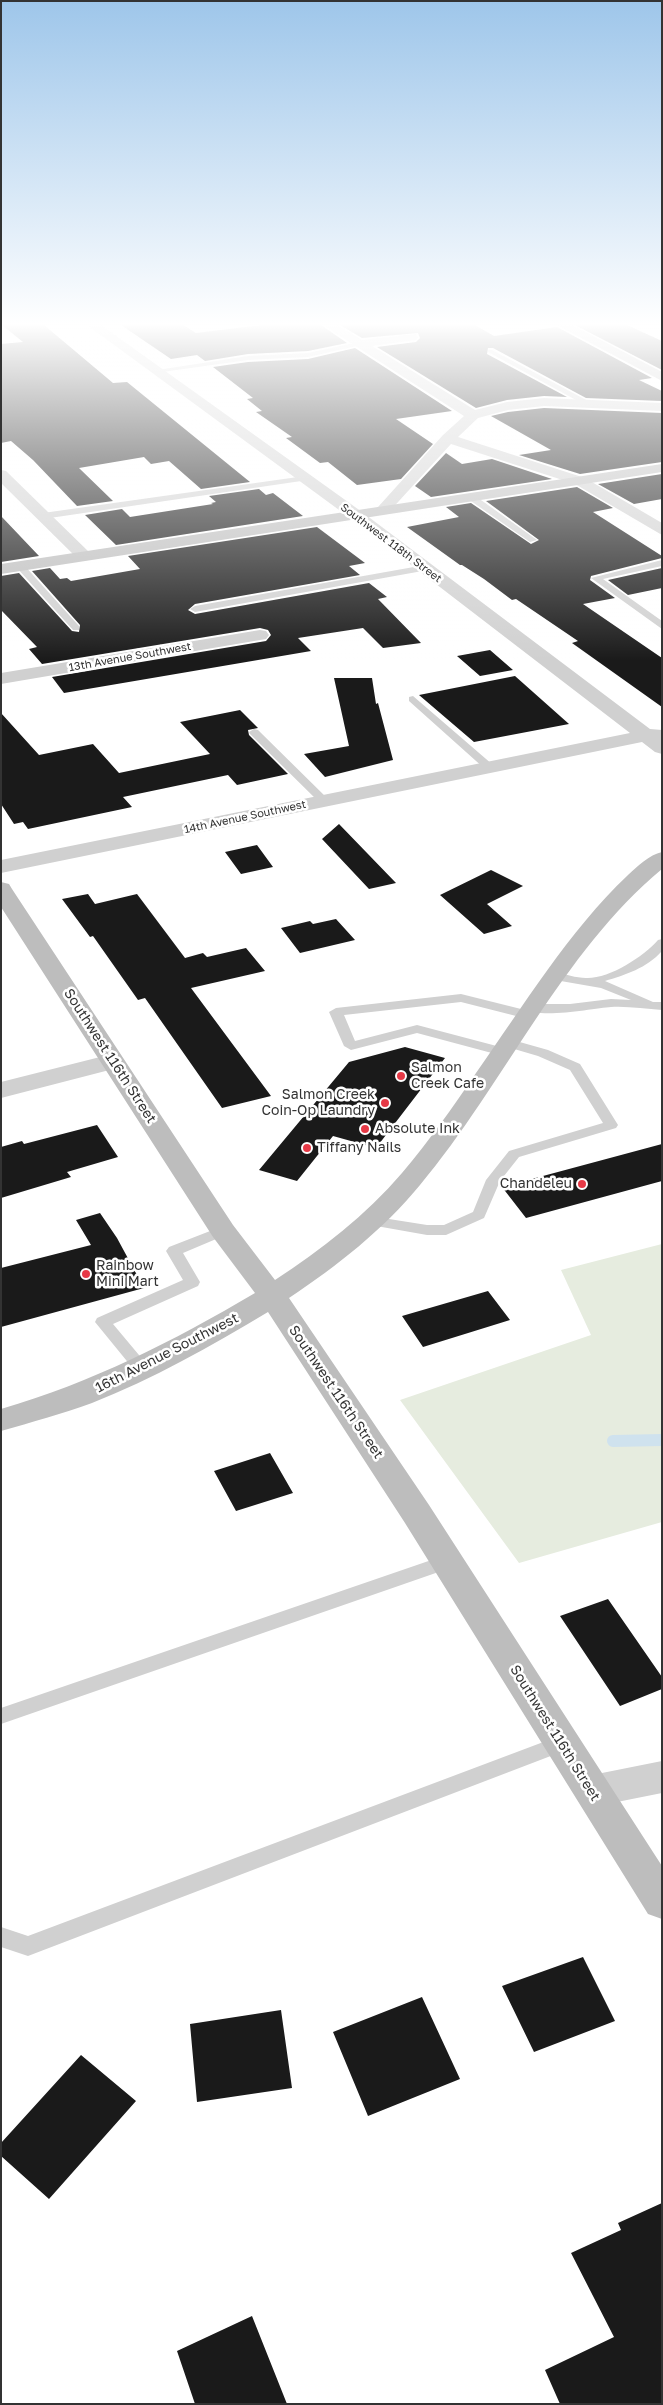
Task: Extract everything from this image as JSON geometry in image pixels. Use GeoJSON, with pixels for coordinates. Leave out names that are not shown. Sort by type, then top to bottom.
{"type":"FeatureCollection","features":[{"type":"Feature","properties":{"kind":"street","name":"Southwest 118th Street"},"geometry":{"type":"LineString","coordinates":[[248,437],[653,734],[662,748]]}},
{"type":"Feature","properties":{"kind":"street"},"geometry":{"type":"LineString","coordinates":[[384,510],[448,438],[580,481],[662,530]]}},
{"type":"Feature","properties":{"kind":"street"},"geometry":{"type":"LineString","coordinates":[[1,569],[662,468]]}},
{"type":"Feature","properties":{"kind":"street"},"geometry":{"type":"LineString","coordinates":[[1,474],[84,556]]}},
{"type":"Feature","properties":{"kind":"street","name":"13th Avenue Southwest"},"geometry":{"type":"LineString","coordinates":[[1,679],[260,635]]}},
{"type":"Feature","properties":{"kind":"street","name":"14th Avenue Southwest"},"geometry":{"type":"LineString","coordinates":[[1,867],[653,734]]}},
{"type":"Feature","properties":{"kind":"street","name":"16th Avenue Southwest"},"geometry":{"type":"LineString","coordinates":[[1,1420],[90,1391],[141,1368],[236,1318],[314,1269],[341,1248],[390,1202],[433,1152],[574,949],[625,892],[662,858]]}},
{"type":"Feature","properties":{"kind":"street","name":"Southwest 116th Street"},"geometry":{"type":"LineString","coordinates":[[1,889],[112,1062],[165,1138],[223,1231],[272,1296],[446,1562],[662,1902]]}},
{"type":"Feature","properties":{"kind":"street"},"geometry":{"type":"LineString","coordinates":[[1,1090],[112,1062]]}},
{"type":"Feature","properties":{"kind":"street"},"geometry":{"type":"LineString","coordinates":[[592,1791],[662,1777]]}},
{"type":"Feature","properties":{"kind":"lane"},"geometry":{"type":"LineString","coordinates":[[43,516],[305,478]]}},
{"type":"Feature","properties":{"kind":"lane"},"geometry":{"type":"LineString","coordinates":[[471,497],[533,540]]}},
{"type":"Feature","properties":{"kind":"lane"},"geometry":{"type":"LineString","coordinates":[[662,563],[596,578],[662,626]]}},
{"type":"Feature","properties":{"kind":"lane"},"geometry":{"type":"LineString","coordinates":[[20,566],[76,628]]}},
{"type":"Feature","properties":{"kind":"lane"},"geometry":{"type":"LineString","coordinates":[[195,609],[426,568]]}},
{"type":"Feature","properties":{"kind":"lane"},"geometry":{"type":"LineString","coordinates":[[413,699],[489,767]]}},
{"type":"Feature","properties":{"kind":"lane"},"geometry":{"type":"LineString","coordinates":[[254,732],[324,801]]}},
{"type":"Feature","properties":{"kind":"lane"},"geometry":{"type":"LineString","coordinates":[[587,982],[626,970],[653,955],[662,943]]}},
{"type":"Feature","properties":{"kind":"lane"},"geometry":{"type":"LineString","coordinates":[[555,976],[587,982],[627,993],[658,1006]]}},
{"type":"Feature","properties":{"kind":"lane"},"geometry":{"type":"LineString","coordinates":[[587,982],[595,995],[611,1003]]}},
{"type":"Feature","properties":{"kind":"lane"},"geometry":{"type":"LineString","coordinates":[[370,1221],[427,1230],[446,1230],[479,1215],[493,1180],[514,1154],[611,1125],[575,1067],[543,1053],[506,1048],[417,1029],[351,1046],[336,1012],[461,998],[530,1012],[611,1003],[658,1006]]}},
{"type":"Feature","properties":{"kind":"lane"},"geometry":{"type":"LineString","coordinates":[[141,1368],[103,1322],[192,1282],[174,1251],[223,1231]]}},
{"type":"Feature","properties":{"kind":"lane"},"geometry":{"type":"LineString","coordinates":[[1,1716],[446,1562]]}},
{"type":"Feature","properties":{"kind":"lane"},"geometry":{"type":"LineString","coordinates":[[1,1937],[28,1946],[562,1743]]}},
{"type":"Feature","properties":{"kind":"shaded area"},"geometry":{"type":"Polygon","coordinates":[[[662,1244],[662,1522],[519,1563],[400,1400],[591,1335],[561,1270],[662,1244]]]}},
{"type":"Feature","properties":{"kind":"building"},"geometry":{"type":"Polygon","coordinates":[[[1,437],[195,437],[250,482],[201,489],[169,461],[151,464],[144,457],[79,468],[113,501],[77,506],[33,460],[11,441],[1,443],[1,437]]]}},
{"type":"Feature","properties":{"kind":"building"},"geometry":{"type":"Polygon","coordinates":[[[423,437],[433,444],[401,479],[357,485],[328,462],[320,463],[286,438],[423,437]]]}},
{"type":"Feature","properties":{"kind":"building"},"geometry":{"type":"Polygon","coordinates":[[[528,437],[662,437],[662,462],[580,474],[519,455],[551,450],[528,437]]]}},
{"type":"Feature","properties":{"kind":"building"},"geometry":{"type":"Polygon","coordinates":[[[446,453],[462,464],[492,459],[552,479],[431,497],[415,486],[446,453]]]}},
{"type":"Feature","properties":{"kind":"building"},"geometry":{"type":"Polygon","coordinates":[[[662,474],[662,499],[634,504],[598,484],[662,474]]]}},
{"type":"Feature","properties":{"kind":"building"},"geometry":{"type":"Polygon","coordinates":[[[577,487],[613,508],[593,512],[662,556],[662,558],[591,576],[590,580],[615,598],[583,604],[662,658],[662,707],[572,643],[578,641],[516,599],[512,600],[407,527],[459,517],[446,507],[471,503],[531,544],[539,540],[486,501],[577,487]]]}},
{"type":"Feature","properties":{"kind":"building"},"geometry":{"type":"Polygon","coordinates":[[[259,489],[266,495],[273,493],[303,516],[116,545],[85,515],[122,509],[130,517],[213,504],[211,503],[216,502],[209,496],[259,489]]]}},
{"type":"Feature","properties":{"kind":"building"},"geometry":{"type":"Polygon","coordinates":[[[1,516],[39,556],[1,562],[1,516]]]}},
{"type":"Feature","properties":{"kind":"building"},"geometry":{"type":"Polygon","coordinates":[[[317,527],[365,563],[349,566],[360,575],[195,604],[188,610],[195,614],[369,583],[387,597],[378,599],[421,643],[383,648],[363,628],[298,638],[311,651],[64,693],[52,677],[266,641],[271,635],[268,630],[260,628],[42,664],[29,649],[37,647],[1,610],[1,576],[19,573],[72,631],[79,632],[80,625],[32,571],[50,568],[60,579],[67,578],[71,581],[140,569],[128,556],[317,527]]]}},
{"type":"Feature","properties":{"kind":"building"},"geometry":{"type":"Polygon","coordinates":[[[662,568],[662,588],[628,595],[608,580],[662,568]]]}},
{"type":"Feature","properties":{"kind":"building"},"geometry":{"type":"Polygon","coordinates":[[[490,650],[513,670],[480,676],[457,656],[490,650]]]}},
{"type":"Feature","properties":{"kind":"building"},"geometry":{"type":"Polygon","coordinates":[[[515,676],[569,724],[474,742],[419,695],[515,676]]]}},
{"type":"Feature","properties":{"kind":"building"},"geometry":{"type":"Polygon","coordinates":[[[334,678],[372,678],[376,704],[378,703],[393,760],[325,777],[304,754],[349,746],[334,678]]]}},
{"type":"Feature","properties":{"kind":"building"},"geometry":{"type":"Polygon","coordinates":[[[240,710],[258,728],[248,730],[249,735],[288,774],[237,785],[228,775],[123,797],[132,807],[28,829],[23,822],[14,824],[1,804],[1,713],[39,755],[93,744],[119,773],[210,754],[180,722],[240,710]]]}},
{"type":"Feature","properties":{"kind":"building"},"geometry":{"type":"Polygon","coordinates":[[[339,824],[396,883],[369,889],[322,839],[339,824]]]}},
{"type":"Feature","properties":{"kind":"building"},"geometry":{"type":"Polygon","coordinates":[[[257,845],[273,867],[241,874],[225,852],[257,845]]]}},
{"type":"Feature","properties":{"kind":"building"},"geometry":{"type":"Polygon","coordinates":[[[491,870],[523,886],[487,904],[512,926],[484,934],[440,895],[491,870]]]}},
{"type":"Feature","properties":{"kind":"building"},"geometry":{"type":"Polygon","coordinates":[[[88,894],[95,904],[137,894],[185,958],[203,953],[207,957],[246,948],[265,971],[191,988],[271,1096],[222,1108],[145,998],[138,1000],[93,936],[90,937],[62,899],[88,894]]]}},
{"type":"Feature","properties":{"kind":"building"},"geometry":{"type":"Polygon","coordinates":[[[336,919],[355,940],[300,953],[281,928],[310,921],[313,924],[336,919]]]}},
{"type":"Feature","properties":{"kind":"building"},"geometry":{"type":"Polygon","coordinates":[[[405,1047],[445,1058],[376,1148],[333,1136],[297,1181],[259,1170],[349,1062],[405,1047]]]}},
{"type":"Feature","properties":{"kind":"building"},"geometry":{"type":"Polygon","coordinates":[[[97,1125],[118,1157],[67,1172],[71,1177],[1,1198],[1,1147],[22,1141],[24,1144],[97,1125]]]}},
{"type":"Feature","properties":{"kind":"building","name":"Chandeleu"},"geometry":{"type":"Polygon","coordinates":[[[662,1144],[662,1181],[526,1218],[502,1187],[662,1144]]]}},
{"type":"Feature","properties":{"kind":"building","name":"Rainbow Mini Mart"},"geometry":{"type":"Polygon","coordinates":[[[100,1213],[117,1238],[144,1288],[1,1327],[1,1268],[91,1245],[76,1220],[100,1213]]]}},
{"type":"Feature","properties":{"kind":"building"},"geometry":{"type":"Polygon","coordinates":[[[488,1291],[510,1320],[423,1347],[402,1316],[488,1291]]]}},
{"type":"Feature","properties":{"kind":"building"},"geometry":{"type":"Polygon","coordinates":[[[270,1453],[293,1493],[236,1511],[214,1471],[270,1453]]]}},
{"type":"Feature","properties":{"kind":"building"},"geometry":{"type":"Polygon","coordinates":[[[608,1599],[662,1677],[662,1689],[620,1706],[560,1616],[608,1599]]]}},
{"type":"Feature","properties":{"kind":"building"},"geometry":{"type":"Polygon","coordinates":[[[583,1957],[615,2021],[534,2052],[502,1986],[583,1957]]]}},
{"type":"Feature","properties":{"kind":"building"},"geometry":{"type":"Polygon","coordinates":[[[422,1997],[460,2079],[368,2116],[333,2032],[422,1997]]]}},
{"type":"Feature","properties":{"kind":"building"},"geometry":{"type":"Polygon","coordinates":[[[281,2010],[292,2088],[197,2102],[190,2024],[281,2010]]]}},
{"type":"Feature","properties":{"kind":"building"},"geometry":{"type":"Polygon","coordinates":[[[81,2055],[136,2101],[49,2199],[1,2156],[1,2143],[81,2055]]]}},
{"type":"Feature","properties":{"kind":"building"},"geometry":{"type":"Polygon","coordinates":[[[662,2203],[662,2404],[560,2404],[545,2370],[614,2337],[571,2253],[621,2230],[618,2223],[662,2203]]]}},
{"type":"Feature","properties":{"kind":"building"},"geometry":{"type":"Polygon","coordinates":[[[252,2316],[287,2404],[195,2404],[177,2351],[252,2316]]]}},
{"type":"Feature","properties":{"kind":"waterway"},"geometry":{"type":"LineString","coordinates":[[613,1441],[662,1440]]}},
{"type":"Feature","properties":{"kind":"place","name":"Salmon Creek Cafe"},"geometry":{"type":"Point","coordinates":[401,1076]}},
{"type":"Feature","properties":{"kind":"place","name":"Salmon Creek Coin-Op Laundry"},"geometry":{"type":"Point","coordinates":[385,1103]}},
{"type":"Feature","properties":{"kind":"place","name":"Absolute Ink"},"geometry":{"type":"Point","coordinates":[365,1129]}},
{"type":"Feature","properties":{"kind":"place","name":"Tiffany Nails"},"geometry":{"type":"Point","coordinates":[307,1148]}},
{"type":"Feature","properties":{"kind":"place","name":"Chandeleu"},"geometry":{"type":"Point","coordinates":[582,1184]}},
{"type":"Feature","properties":{"kind":"place","name":"Rainbow Mini Mart"},"geometry":{"type":"Point","coordinates":[86,1274]}}]}
